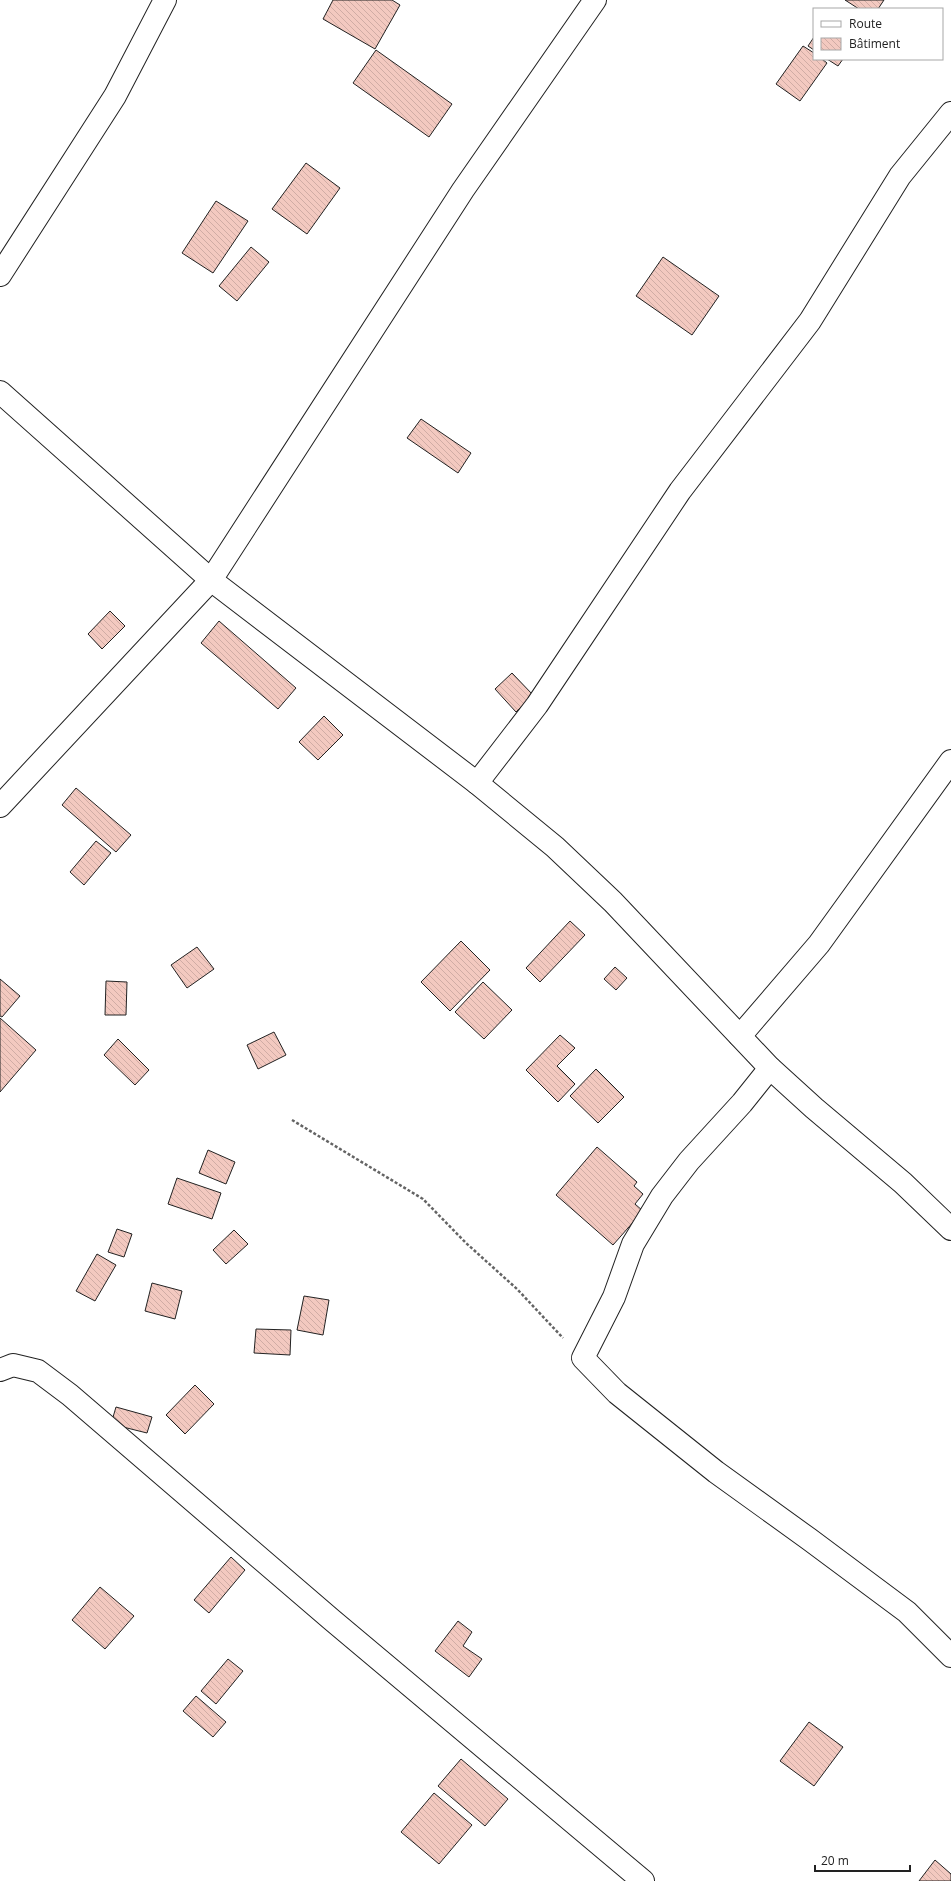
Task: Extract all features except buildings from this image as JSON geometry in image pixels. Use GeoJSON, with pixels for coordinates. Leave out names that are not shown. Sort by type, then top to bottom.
{"type":"FeatureCollection","features":[{"type":"Feature","properties":{"kind":"street"},"geometry":{"type":"LineString","coordinates":[[0,806],[211,580],[463,190],[594,0]]}},
{"type":"Feature","properties":{"kind":"street"},"geometry":{"type":"LineString","coordinates":[[0,275],[115,96],[162,1]]}},
{"type":"Feature","properties":{"kind":"street"},"geometry":{"type":"LineString","coordinates":[[477,783],[537,705],[680,491],[810,321],[900,176],[951,113]]}},
{"type":"Feature","properties":{"kind":"street"},"geometry":{"type":"LineString","coordinates":[[0,392],[211,580],[477,783],[555,847],[613,902],[770,1068],[814,1108],[903,1183],[951,1229]]}},
{"type":"Feature","properties":{"kind":"street"},"geometry":{"type":"LineString","coordinates":[[740,1036],[819,944],[951,761]]}},
{"type":"Feature","properties":{"kind":"street"},"geometry":{"type":"LineString","coordinates":[[770,1068],[742,1103],[689,1162],[662,1196],[633,1244],[614,1297],[583,1358],[617,1393],[716,1472],[907,1612],[951,1656]]}},
{"type":"Feature","properties":{"kind":"street"},"geometry":{"type":"LineString","coordinates":[[0,1370],[13,1365],[38,1370],[70,1395],[338,1625],[642,1881]]}},
{"type":"Feature","properties":{"kind":"path"},"geometry":{"type":"LineString","coordinates":[[292,1120],[423,1200],[466,1243],[517,1289],[583,1358]]}}]}
